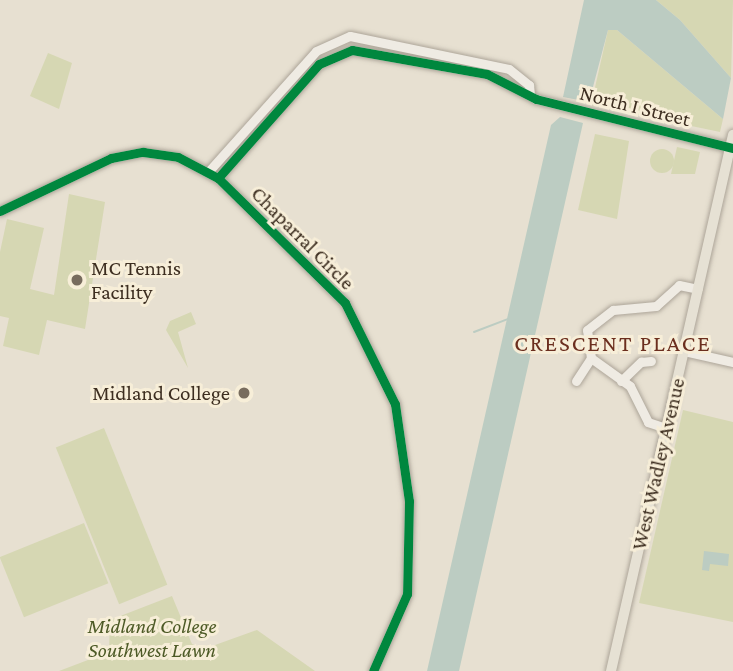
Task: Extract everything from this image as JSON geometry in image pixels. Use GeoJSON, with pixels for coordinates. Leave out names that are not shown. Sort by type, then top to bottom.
{"type":"FeatureCollection","features":[{"type":"Feature","properties":{"kind":"main road","name":"West Wadley Avenue"},"geometry":{"type":"LineString","coordinates":[[611,671],[733,135]]}},
{"type":"Feature","properties":{"kind":"street"},"geometry":{"type":"LineString","coordinates":[[208,172],[331,41],[350,36],[509,69],[529,85],[530,94]]}},
{"type":"Feature","properties":{"kind":"street","name":"North I Street"},"geometry":{"type":"LineString","coordinates":[[218,178],[332,56],[352,50],[488,74],[530,94],[732,147]]}},
{"type":"Feature","properties":{"kind":"street"},"geometry":{"type":"LineString","coordinates":[[419,61],[422,50]]}},
{"type":"Feature","properties":{"kind":"street","name":"Chaparral Circle"},"geometry":{"type":"LineString","coordinates":[[0,211],[121,155],[178,157],[218,178],[345,303],[395,404],[409,501],[410,579],[397,626],[373,671]]}},
{"type":"Feature","properties":{"kind":"street"},"geometry":{"type":"LineString","coordinates":[[666,428],[648,422],[643,404],[621,381],[591,358],[585,344],[594,320],[613,310],[656,306],[679,285],[698,289]]}},
{"type":"Feature","properties":{"kind":"street"},"geometry":{"type":"LineString","coordinates":[[684,351],[733,362]]}},
{"type":"Feature","properties":{"kind":"street"},"geometry":{"type":"LineString","coordinates":[[576,381],[591,358]]}},
{"type":"Feature","properties":{"kind":"street"},"geometry":{"type":"LineString","coordinates":[[621,381],[651,361]]}},
{"type":"Feature","properties":{"kind":"green space"},"geometry":{"type":"Polygon","coordinates":[[[656,0],[733,0],[731,78],[680,20],[656,0]]]}},
{"type":"Feature","properties":{"kind":"green space"},"geometry":{"type":"Polygon","coordinates":[[[608,30],[617,30],[723,119],[720,132],[591,105],[608,30]]]}},
{"type":"Feature","properties":{"kind":"green space"},"geometry":{"type":"Polygon","coordinates":[[[48,53],[72,63],[59,109],[30,96],[48,53]]]}},
{"type":"Feature","properties":{"kind":"green space"},"geometry":{"type":"Polygon","coordinates":[[[595,134],[629,141],[617,219],[578,210],[595,134]]]}},
{"type":"Feature","properties":{"kind":"green space"},"geometry":{"type":"Polygon","coordinates":[[[677,147],[700,152],[695,174],[671,174],[677,147]]]}},
{"type":"Feature","properties":{"kind":"green space"},"geometry":{"type":"Polygon","coordinates":[[[662,149],[673,156],[674,161],[667,172],[662,173],[651,166],[650,161],[657,150],[662,149]]]}},
{"type":"Feature","properties":{"kind":"green space","name":"MC Tennis Facility"},"geometry":{"type":"Polygon","coordinates":[[[69,194],[105,202],[85,329],[47,320],[39,355],[3,346],[9,318],[0,316],[0,252],[7,219],[44,228],[30,289],[54,295],[69,194]]]}},
{"type":"Feature","properties":{"kind":"green space"},"geometry":{"type":"Polygon","coordinates":[[[191,312],[196,324],[178,332],[188,368],[166,330],[170,321],[191,312]]]}},
{"type":"Feature","properties":{"kind":"green space"},"geometry":{"type":"Polygon","coordinates":[[[683,410],[733,422],[733,622],[639,603],[683,410]]]}},
{"type":"Feature","properties":{"kind":"green space"},"geometry":{"type":"Polygon","coordinates":[[[104,428],[167,585],[119,604],[56,447],[104,428]]]}},
{"type":"Feature","properties":{"kind":"green space"},"geometry":{"type":"Polygon","coordinates":[[[84,523],[108,583],[24,617],[0,557],[84,523]]]}},
{"type":"Feature","properties":{"kind":"green space","name":"Midland College Southwest Lawn"},"geometry":{"type":"Polygon","coordinates":[[[172,596],[192,644],[204,649],[257,630],[315,671],[59,671],[109,652],[110,620],[172,596]]]}},
{"type":"Feature","properties":{"kind":"shaded area"},"geometry":{"type":"Polygon","coordinates":[[[584,0],[656,0],[680,20],[731,78],[723,119],[617,30],[608,30],[589,102],[563,97],[584,0]]]}},
{"type":"Feature","properties":{"kind":"shaded area"},"geometry":{"type":"Polygon","coordinates":[[[560,117],[583,123],[459,671],[427,671],[551,125],[560,117]]]}},
{"type":"Feature","properties":{"kind":"shaded area"},"geometry":{"type":"Polygon","coordinates":[[[704,551],[729,554],[728,566],[710,564],[709,571],[702,570],[704,551]]]}},
{"type":"Feature","properties":{"kind":"waterway"},"geometry":{"type":"LineString","coordinates":[[474,332],[508,319]]}},
{"type":"Feature","properties":{"kind":"cycle path"},"geometry":{"type":"LineString","coordinates":[[218,178],[319,64],[352,50],[487,74],[536,99],[733,148]]}},
{"type":"Feature","properties":{"kind":"cycle path"},"geometry":{"type":"LineString","coordinates":[[0,211],[111,158],[143,152],[178,157],[218,178],[345,303],[395,404],[409,501],[407,594],[373,671]]}},
{"type":"Feature","properties":{"kind":"place","name":"MC Tennis Facility"},"geometry":{"type":"Point","coordinates":[77,280]}},
{"type":"Feature","properties":{"kind":"place","name":"Midland College"},"geometry":{"type":"Point","coordinates":[244,393]}},
{"type":"Feature","properties":{"kind":"district","name":"CRESCENT PLACE"},"geometry":{"type":"Point","coordinates":[613,343]}}]}
